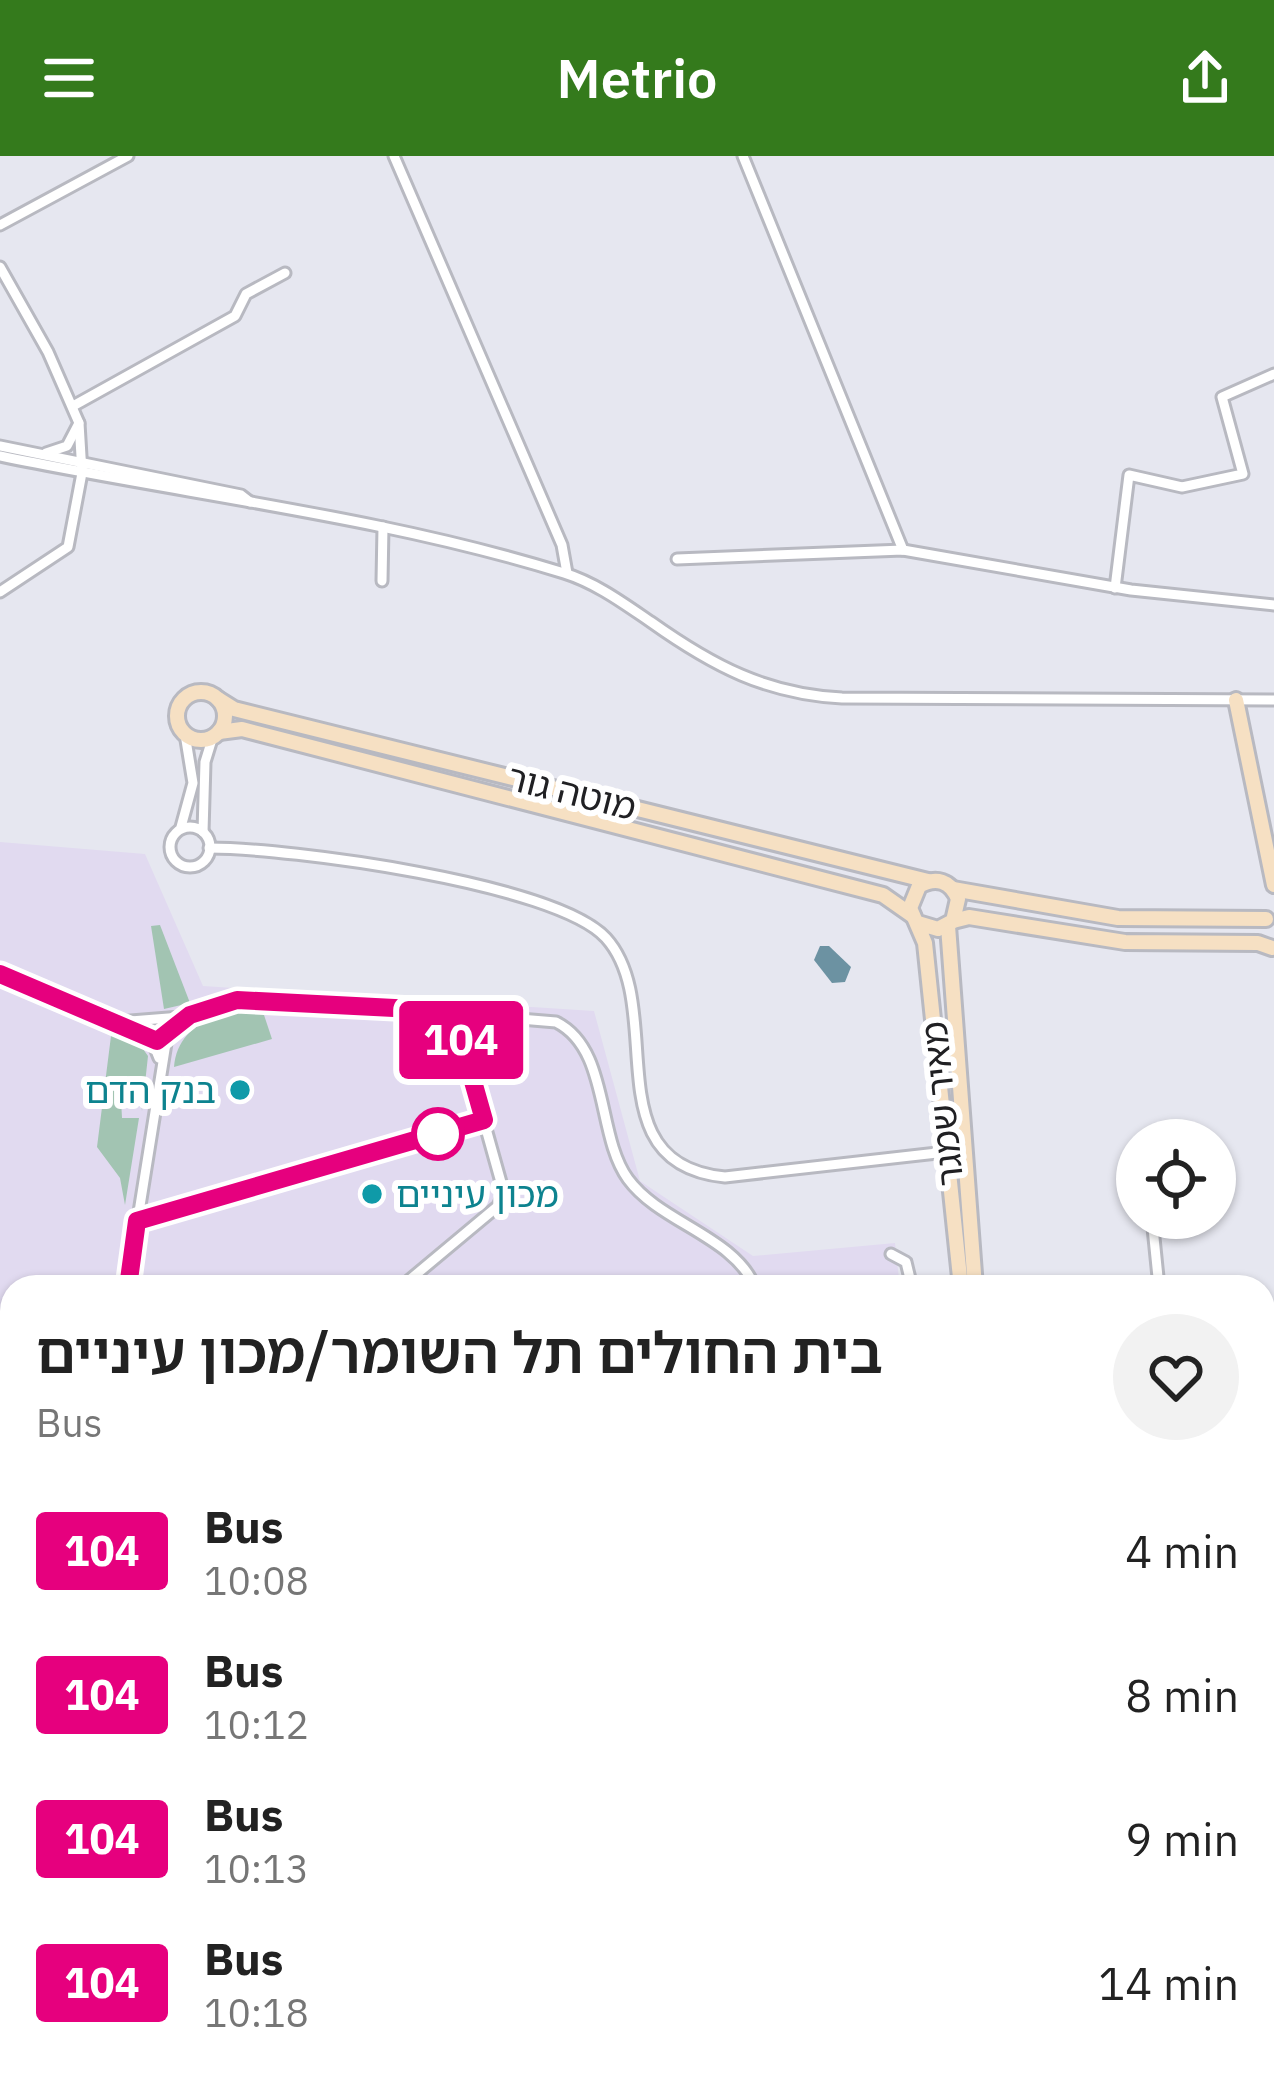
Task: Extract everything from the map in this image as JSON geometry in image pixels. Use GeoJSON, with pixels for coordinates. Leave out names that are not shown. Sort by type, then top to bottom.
{"type":"FeatureCollection","features":[{"type":"Feature","properties":{"kind":"street"},"geometry":{"type":"LineString","coordinates":[[0,225],[128,156]]}},
{"type":"Feature","properties":{"kind":"street"},"geometry":{"type":"LineString","coordinates":[[394,156],[562,545],[566,573]]}},
{"type":"Feature","properties":{"kind":"street"},"geometry":{"type":"LineString","coordinates":[[743,156],[903,550]]}},
{"type":"Feature","properties":{"kind":"street"},"geometry":{"type":"LineString","coordinates":[[0,267],[73,406],[80,423],[83,467],[68,547],[0,592]]}},
{"type":"Feature","properties":{"kind":"street"},"geometry":{"type":"LineString","coordinates":[[73,406],[235,316],[246,294],[285,273]]}},
{"type":"Feature","properties":{"kind":"street"},"geometry":{"type":"LineString","coordinates":[[1115,588],[1129,475],[1182,487],[1243,474],[1222,397],[1274,374]]}},
{"type":"Feature","properties":{"kind":"street"},"geometry":{"type":"LineString","coordinates":[[42,454],[68,446],[80,423]]}},
{"type":"Feature","properties":{"kind":"street"},"geometry":{"type":"LineString","coordinates":[[0,446],[83,467]]}},
{"type":"Feature","properties":{"kind":"street"},"geometry":{"type":"LineString","coordinates":[[0,456],[241,494],[254,506],[383,527],[566,573],[619,600],[715,665],[777,691],[842,698],[1274,700]]}},
{"type":"Feature","properties":{"kind":"street"},"geometry":{"type":"LineString","coordinates":[[382,581],[383,527]]}},
{"type":"Feature","properties":{"kind":"street"},"geometry":{"type":"LineString","coordinates":[[677,559],[903,550],[1115,588],[1274,605]]}},
{"type":"Feature","properties":{"kind":"street"},"geometry":{"type":"LineString","coordinates":[[200,692],[218,699],[225,717],[205,762],[203,832],[209,848],[199,864],[179,863],[170,845],[192,803],[193,783],[176,714],[183,699],[200,692]]}},
{"type":"Feature","properties":{"kind":"street","name":"מוטה גור"},"geometry":{"type":"LineString","coordinates":[[218,699],[234,709],[928,881]]}},
{"type":"Feature","properties":{"kind":"street"},"geometry":{"type":"LineString","coordinates":[[1236,700],[1274,885]]}},
{"type":"Feature","properties":{"kind":"street","name":"מוטה גור"},"geometry":{"type":"LineString","coordinates":[[184,734],[196,740],[242,729],[883,895],[915,920]]}},
{"type":"Feature","properties":{"kind":"street"},"geometry":{"type":"LineString","coordinates":[[180,830],[203,832]]}},
{"type":"Feature","properties":{"kind":"street"},"geometry":{"type":"LineString","coordinates":[[209,848],[371,862],[560,910],[591,926],[615,950],[628,982],[647,1124],[668,1154],[692,1171],[724,1178],[946,1152]]}},
{"type":"Feature","properties":{"kind":"street"},"geometry":{"type":"LineString","coordinates":[[928,881],[1118,918],[1270,916],[1263,934],[1273,948],[1258,943],[1125,942],[969,917],[933,929],[915,920],[914,892],[928,881]]}},
{"type":"Feature","properties":{"kind":"street"},"geometry":{"type":"LineString","coordinates":[[951,923],[959,908],[953,889]]}},
{"type":"Feature","properties":{"kind":"street","name":"מאיר שמגר"},"geometry":{"type":"LineString","coordinates":[[915,920],[925,944],[960,1275]]}},
{"type":"Feature","properties":{"kind":"street","name":"מאיר שמגר"},"geometry":{"type":"LineString","coordinates":[[951,923],[947,972],[974,1275]]}},
{"type":"Feature","properties":{"kind":"street"},"geometry":{"type":"LineString","coordinates":[[0,974],[149,1036],[169,1034]]}},
{"type":"Feature","properties":{"kind":"street"},"geometry":{"type":"LineString","coordinates":[[118,1022],[190,1015],[261,998],[546,1020],[574,1034],[630,1182],[739,1264],[747,1275]]}},
{"type":"Feature","properties":{"kind":"street"},"geometry":{"type":"LineString","coordinates":[[415,1275],[498,1206],[504,1193],[453,1011]]}},
{"type":"Feature","properties":{"kind":"street"},"geometry":{"type":"LineString","coordinates":[[130,1275],[160,1070],[169,1034],[190,1015]]}},
{"type":"Feature","properties":{"kind":"street"},"geometry":{"type":"LineString","coordinates":[[156,1017],[169,1034]]}},
{"type":"Feature","properties":{"kind":"street"},"geometry":{"type":"LineString","coordinates":[[156,1017],[149,1036],[160,1070]]}},
{"type":"Feature","properties":{"kind":"street"},"geometry":{"type":"LineString","coordinates":[[1154,1239],[1158,1275]]}},
{"type":"Feature","properties":{"kind":"street"},"geometry":{"type":"LineString","coordinates":[[891,1254],[906,1262],[909,1275]]}},
{"type":"Feature","properties":{"kind":"shaded area"},"geometry":{"type":"Polygon","coordinates":[[[0,842],[145,854],[203,986],[594,1011],[640,1181],[753,1256],[895,1243],[899,1275],[0,1275],[0,842]]]}},
{"type":"Feature","properties":{"kind":"green space"},"geometry":{"type":"Polygon","coordinates":[[[160,925],[190,1003],[164,1009],[151,926],[160,925]]]}},
{"type":"Feature","properties":{"kind":"green space"},"geometry":{"type":"Polygon","coordinates":[[[261,1006],[272,1039],[174,1067],[183,1040],[204,1022],[261,1006]]]}},
{"type":"Feature","properties":{"kind":"green space"},"geometry":{"type":"Polygon","coordinates":[[[111,1036],[136,1039],[148,1056],[142,1111],[139,1080],[120,1081],[122,1118],[139,1118],[125,1205],[120,1178],[97,1147],[111,1036]]]}},
{"type":"Feature","properties":{"kind":"water"},"geometry":{"type":"Polygon","coordinates":[[[820,946],[829,946],[851,967],[845,982],[832,983],[814,960],[820,946]]]}},
{"type":"Feature","properties":{"kind":"bus line","name":"104"},"geometry":{"type":"LineString","coordinates":[[0,974],[134,1027],[157,1041],[190,1015],[237,1000],[453,1011],[484,1120],[137,1221],[130,1275]]}},
{"type":"Feature","properties":{"kind":"place","name":"בנק הדם"},"geometry":{"type":"Point","coordinates":[240,1090]}},
{"type":"Feature","properties":{"kind":"place","name":"מכון עיניים"},"geometry":{"type":"Point","coordinates":[372,1194]}}]}
